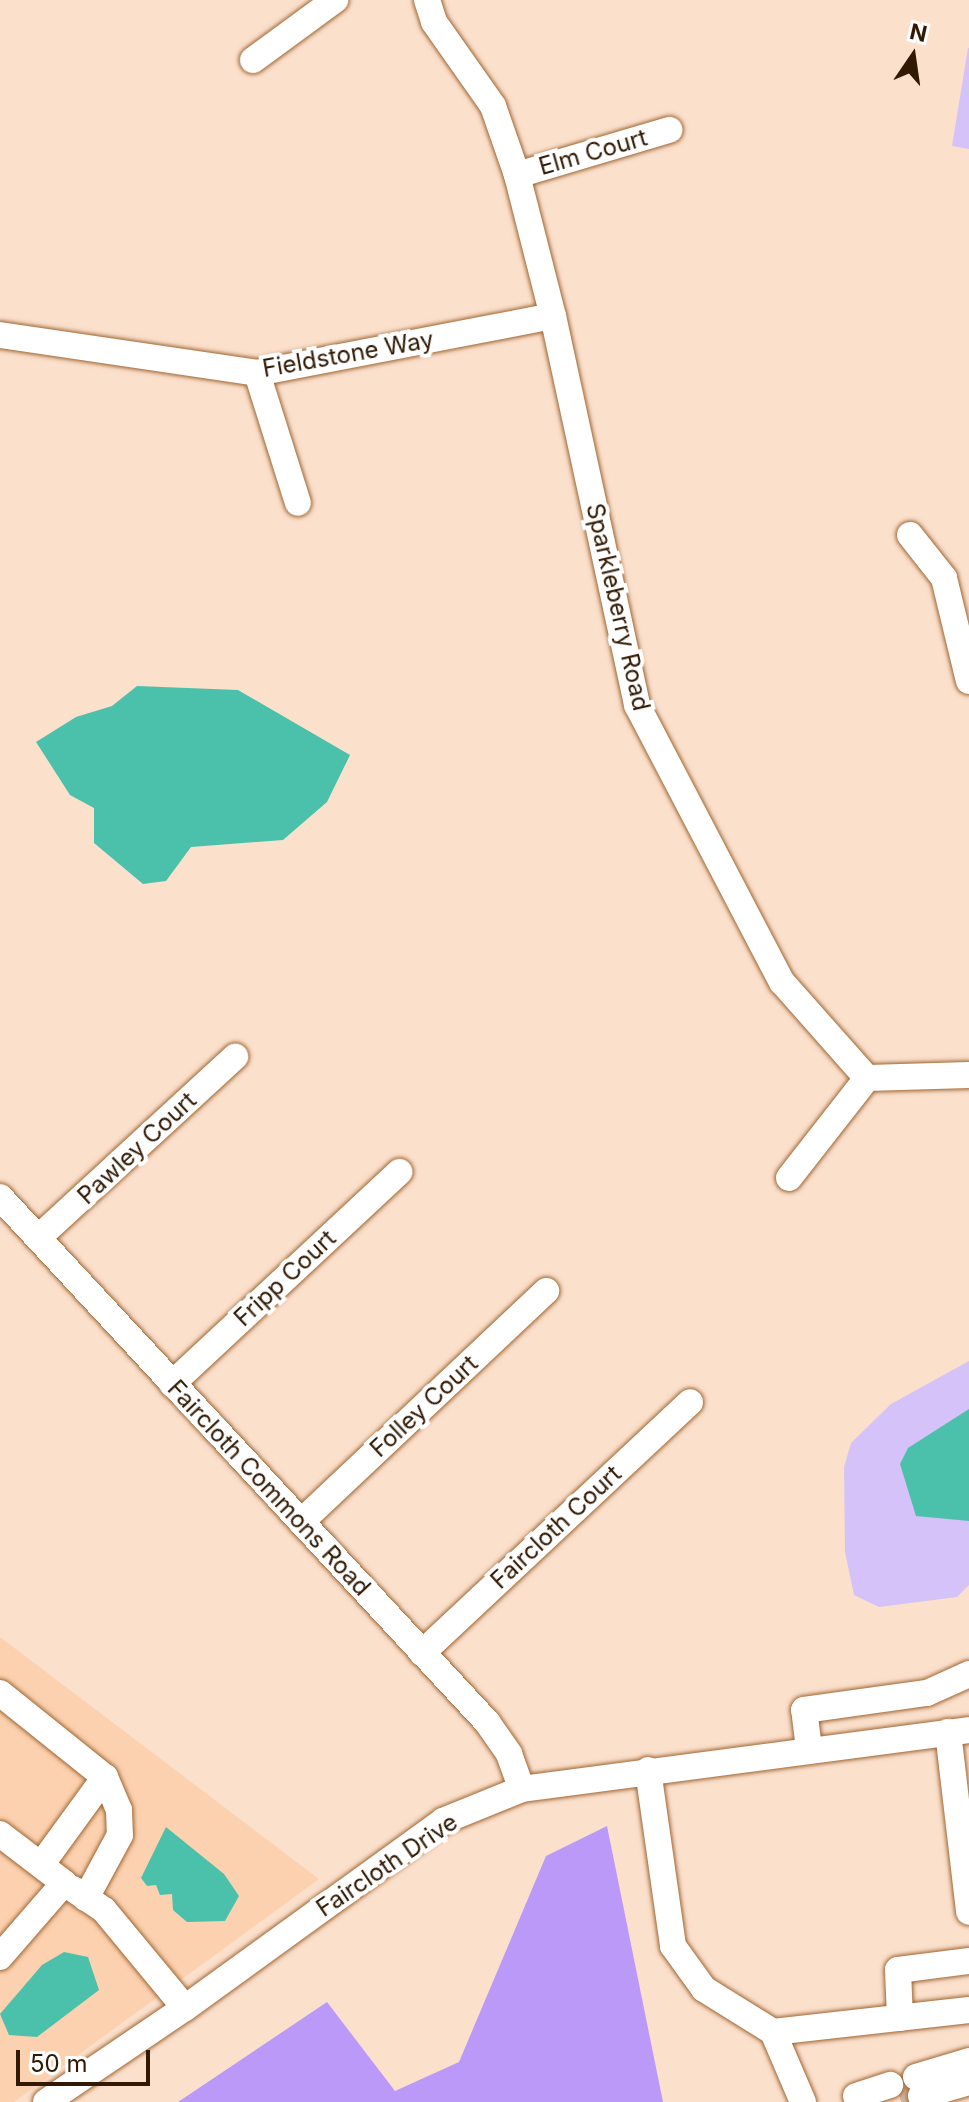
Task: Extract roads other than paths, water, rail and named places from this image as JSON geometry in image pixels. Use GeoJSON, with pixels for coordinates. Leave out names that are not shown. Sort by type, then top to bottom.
{"type":"FeatureCollection","features":[{"type":"Feature","properties":{"kind":"street"},"geometry":{"type":"LineString","coordinates":[[253,60],[335,0]]}},
{"type":"Feature","properties":{"kind":"street","name":"Sparkleberry Road"},"geometry":{"type":"LineString","coordinates":[[427,0],[434,22],[493,106],[517,175],[553,316],[637,705],[782,982],[867,1078]]}},
{"type":"Feature","properties":{"kind":"street","name":"Elm Court"},"geometry":{"type":"LineString","coordinates":[[517,175],[669,130]]}},
{"type":"Feature","properties":{"kind":"street","name":"Fieldstone Way"},"geometry":{"type":"LineString","coordinates":[[0,335],[257,373],[553,316]]}},
{"type":"Feature","properties":{"kind":"street"},"geometry":{"type":"LineString","coordinates":[[257,373],[298,503]]}},
{"type":"Feature","properties":{"kind":"street"},"geometry":{"type":"LineString","coordinates":[[910,535],[944,578],[969,681]]}},
{"type":"Feature","properties":{"kind":"street","name":"Pawley Court"},"geometry":{"type":"LineString","coordinates":[[38,1238],[235,1057]]}},
{"type":"Feature","properties":{"kind":"street"},"geometry":{"type":"LineString","coordinates":[[789,1178],[867,1078],[969,1075]]}},
{"type":"Feature","properties":{"kind":"street","name":"Fripp Court"},"geometry":{"type":"LineString","coordinates":[[172,1384],[399,1172]]}},
{"type":"Feature","properties":{"kind":"street","name":"Faircloth Commons Road"},"geometry":{"type":"LineString","coordinates":[[0,1197],[502,1742],[522,1789]]}},
{"type":"Feature","properties":{"kind":"street","name":"Folley Court"},"geometry":{"type":"LineString","coordinates":[[301,1522],[546,1291]]}},
{"type":"Feature","properties":{"kind":"street","name":"Faircloth Court"},"geometry":{"type":"LineString","coordinates":[[422,1653],[690,1402]]}},
{"type":"Feature","properties":{"kind":"street"},"geometry":{"type":"LineString","coordinates":[[809,1749],[804,1710],[927,1693],[969,1674]]}},
{"type":"Feature","properties":{"kind":"street"},"geometry":{"type":"LineString","coordinates":[[0,1693],[105,1777],[119,1810],[120,1835],[86,1898]]}},
{"type":"Feature","properties":{"kind":"street"},"geometry":{"type":"LineString","coordinates":[[958,1731],[969,1912]]}},
{"type":"Feature","properties":{"kind":"street","name":"Faircloth Drive"},"geometry":{"type":"LineString","coordinates":[[46,2102],[185,2008],[443,1821],[522,1789],[958,1731]]}},
{"type":"Feature","properties":{"kind":"street"},"geometry":{"type":"LineString","coordinates":[[648,1770],[673,1946],[704,1989],[773,2032],[803,2102]]}},
{"type":"Feature","properties":{"kind":"street"},"geometry":{"type":"LineString","coordinates":[[41,1865],[105,1777]]}},
{"type":"Feature","properties":{"kind":"street"},"geometry":{"type":"LineString","coordinates":[[0,1834],[104,1910],[185,2008]]}},
{"type":"Feature","properties":{"kind":"street"},"geometry":{"type":"LineString","coordinates":[[0,1957],[64,1883]]}},
{"type":"Feature","properties":{"kind":"street"},"geometry":{"type":"LineString","coordinates":[[900,2018],[898,1970],[969,1961]]}},
{"type":"Feature","properties":{"kind":"street"},"geometry":{"type":"LineString","coordinates":[[773,2032],[969,2010]]}},
{"type":"Feature","properties":{"kind":"street"},"geometry":{"type":"LineString","coordinates":[[911,2090],[969,2061]]}},
{"type":"Feature","properties":{"kind":"street"},"geometry":{"type":"LineString","coordinates":[[911,2090],[969,2072]]}},
{"type":"Feature","properties":{"kind":"street"},"geometry":{"type":"LineString","coordinates":[[854,2100],[969,2082]]}},
{"type":"Feature","properties":{"kind":"street"},"geometry":{"type":"LineString","coordinates":[[911,2090],[969,2090]]}},
{"type":"Feature","properties":{"kind":"street"},"geometry":{"type":"LineString","coordinates":[[953,2102],[969,2098]]}},
{"type":"Feature","properties":{"kind":"water"},"geometry":{"type":"Polygon","coordinates":[[[137,686],[238,690],[350,755],[327,802],[283,840],[191,847],[166,881],[143,884],[94,843],[94,808],[70,795],[36,742],[76,717],[112,706],[137,686]]]}},
{"type":"Feature","properties":{"kind":"water"},"geometry":{"type":"Polygon","coordinates":[[[969,1409],[969,1521],[916,1516],[900,1464],[908,1448],[969,1409]]]}},
{"type":"Feature","properties":{"kind":"water"},"geometry":{"type":"Polygon","coordinates":[[[166,1827],[224,1874],[239,1896],[225,1921],[187,1922],[173,1910],[172,1894],[160,1895],[156,1885],[147,1886],[141,1878],[166,1827]]]}},
{"type":"Feature","properties":{"kind":"water"},"geometry":{"type":"Polygon","coordinates":[[[64,1952],[88,1957],[99,1990],[37,2037],[9,2035],[0,2014],[42,1965],[64,1952]]]}},
{"type":"Feature","properties":{"kind":"tunnel"},"geometry":{"type":"LineString","coordinates":[[901,2102],[921,2096]]}}]}
